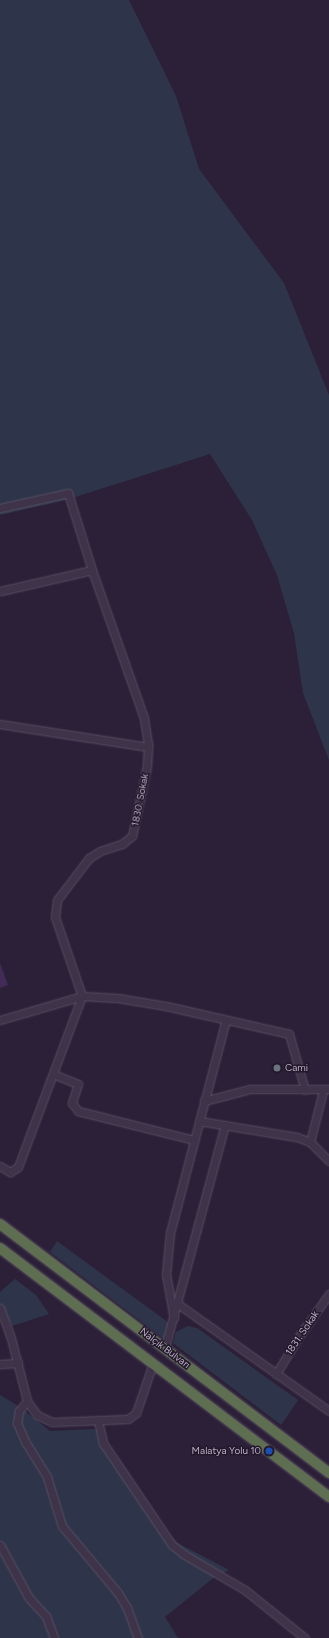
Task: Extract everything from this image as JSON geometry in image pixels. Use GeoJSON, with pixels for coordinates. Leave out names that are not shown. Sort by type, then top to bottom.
{"type":"FeatureCollection","features":[{"type":"Feature","properties":{"kind":"highway","name":"Nalçık Bulvarı"},"geometry":{"type":"LineString","coordinates":[[0,1224],[165,1347],[329,1473]]}},
{"type":"Feature","properties":{"kind":"highway","name":"Nalçık Bulvarı"},"geometry":{"type":"LineString","coordinates":[[0,1248],[329,1496]]}},
{"type":"Feature","properties":{"kind":"street","name":"1830. Sokak"},"geometry":{"type":"LineString","coordinates":[[0,508],[68,492],[92,570],[144,718],[148,747],[145,777],[132,836],[122,844],[106,849],[89,858],[74,876],[55,904],[56,921],[82,996]]}},
{"type":"Feature","properties":{"kind":"street"},"geometry":{"type":"LineString","coordinates":[[0,591],[92,570]]}},
{"type":"Feature","properties":{"kind":"street"},"geometry":{"type":"LineString","coordinates":[[0,724],[148,747]]}},
{"type":"Feature","properties":{"kind":"street"},"geometry":{"type":"LineString","coordinates":[[0,1166],[10,1172],[18,1166],[82,996]]}},
{"type":"Feature","properties":{"kind":"street"},"geometry":{"type":"LineString","coordinates":[[0,1020],[82,996],[143,1001],[289,1034],[305,1090]]}},
{"type":"Feature","properties":{"kind":"street"},"geometry":{"type":"LineString","coordinates":[[174,1318],[167,1285],[166,1261],[170,1233],[226,1020]]}},
{"type":"Feature","properties":{"kind":"street"},"geometry":{"type":"LineString","coordinates":[[53,1074],[78,1084],[72,1103],[78,1111],[194,1140]]}},
{"type":"Feature","properties":{"kind":"street"},"geometry":{"type":"LineString","coordinates":[[204,1101],[250,1089],[326,1090],[310,1142]]}},
{"type":"Feature","properties":{"kind":"street"},"geometry":{"type":"LineString","coordinates":[[199,1121],[297,1137],[310,1142],[329,1162]]}},
{"type":"Feature","properties":{"kind":"street"},"geometry":{"type":"LineString","coordinates":[[165,1347],[178,1304],[225,1125]]}},
{"type":"Feature","properties":{"kind":"street","name":"1831. Sokak"},"geometry":{"type":"LineString","coordinates":[[276,1374],[299,1336],[329,1295]]}},
{"type":"Feature","properties":{"kind":"street"},"geometry":{"type":"LineString","coordinates":[[178,1304],[329,1411]]}},
{"type":"Feature","properties":{"kind":"street"},"geometry":{"type":"LineString","coordinates":[[0,1308],[4,1315],[18,1363],[27,1401],[37,1415],[48,1422],[124,1420],[134,1415],[153,1364]]}},
{"type":"Feature","properties":{"kind":"street"},"geometry":{"type":"LineString","coordinates":[[0,1364],[18,1363]]}},
{"type":"Feature","properties":{"kind":"street"},"geometry":{"type":"LineString","coordinates":[[27,1401],[19,1411],[17,1423],[26,1443],[47,1477],[62,1526],[118,1594],[127,1608],[138,1638]]}},
{"type":"Feature","properties":{"kind":"street"},"geometry":{"type":"LineString","coordinates":[[98,1421],[103,1443],[172,1545],[184,1555],[245,1590],[305,1638]]}},
{"type":"Feature","properties":{"kind":"street"},"geometry":{"type":"LineString","coordinates":[[0,1545],[29,1598],[46,1616],[54,1638]]}},
{"type":"Feature","properties":{"kind":"shaded area"},"geometry":{"type":"Polygon","coordinates":[[[0,0],[129,0],[176,96],[199,169],[284,283],[329,395],[329,760],[303,693],[294,633],[277,575],[252,520],[210,454],[66,500],[0,515],[0,0]]]}},
{"type":"Feature","properties":{"kind":"shaded area"},"geometry":{"type":"Polygon","coordinates":[[[0,963],[8,985],[0,988],[0,963]]]}},
{"type":"Feature","properties":{"kind":"shaded area"},"geometry":{"type":"Polygon","coordinates":[[[57,1241],[169,1323],[164,1339],[50,1252],[57,1241]]]}},
{"type":"Feature","properties":{"kind":"shaded area"},"geometry":{"type":"Polygon","coordinates":[[[15,1279],[36,1295],[49,1314],[12,1326],[0,1304],[0,1292],[15,1279]]]}},
{"type":"Feature","properties":{"kind":"shaded area"},"geometry":{"type":"Polygon","coordinates":[[[188,1326],[197,1328],[298,1400],[281,1425],[173,1343],[176,1332],[188,1326]]]}},
{"type":"Feature","properties":{"kind":"shaded area"},"geometry":{"type":"Polygon","coordinates":[[[0,1395],[20,1407],[50,1431],[94,1429],[104,1434],[106,1442],[168,1534],[176,1542],[229,1570],[212,1579],[165,1617],[178,1638],[0,1638],[0,1395]]]}},
{"type":"Feature","properties":{"kind":"place","name":"Cami"},"geometry":{"type":"Point","coordinates":[277,1068]}},
{"type":"Feature","properties":{"kind":"place","name":"Malatya Yolu 10"},"geometry":{"type":"Point","coordinates":[269,1451]}}]}
